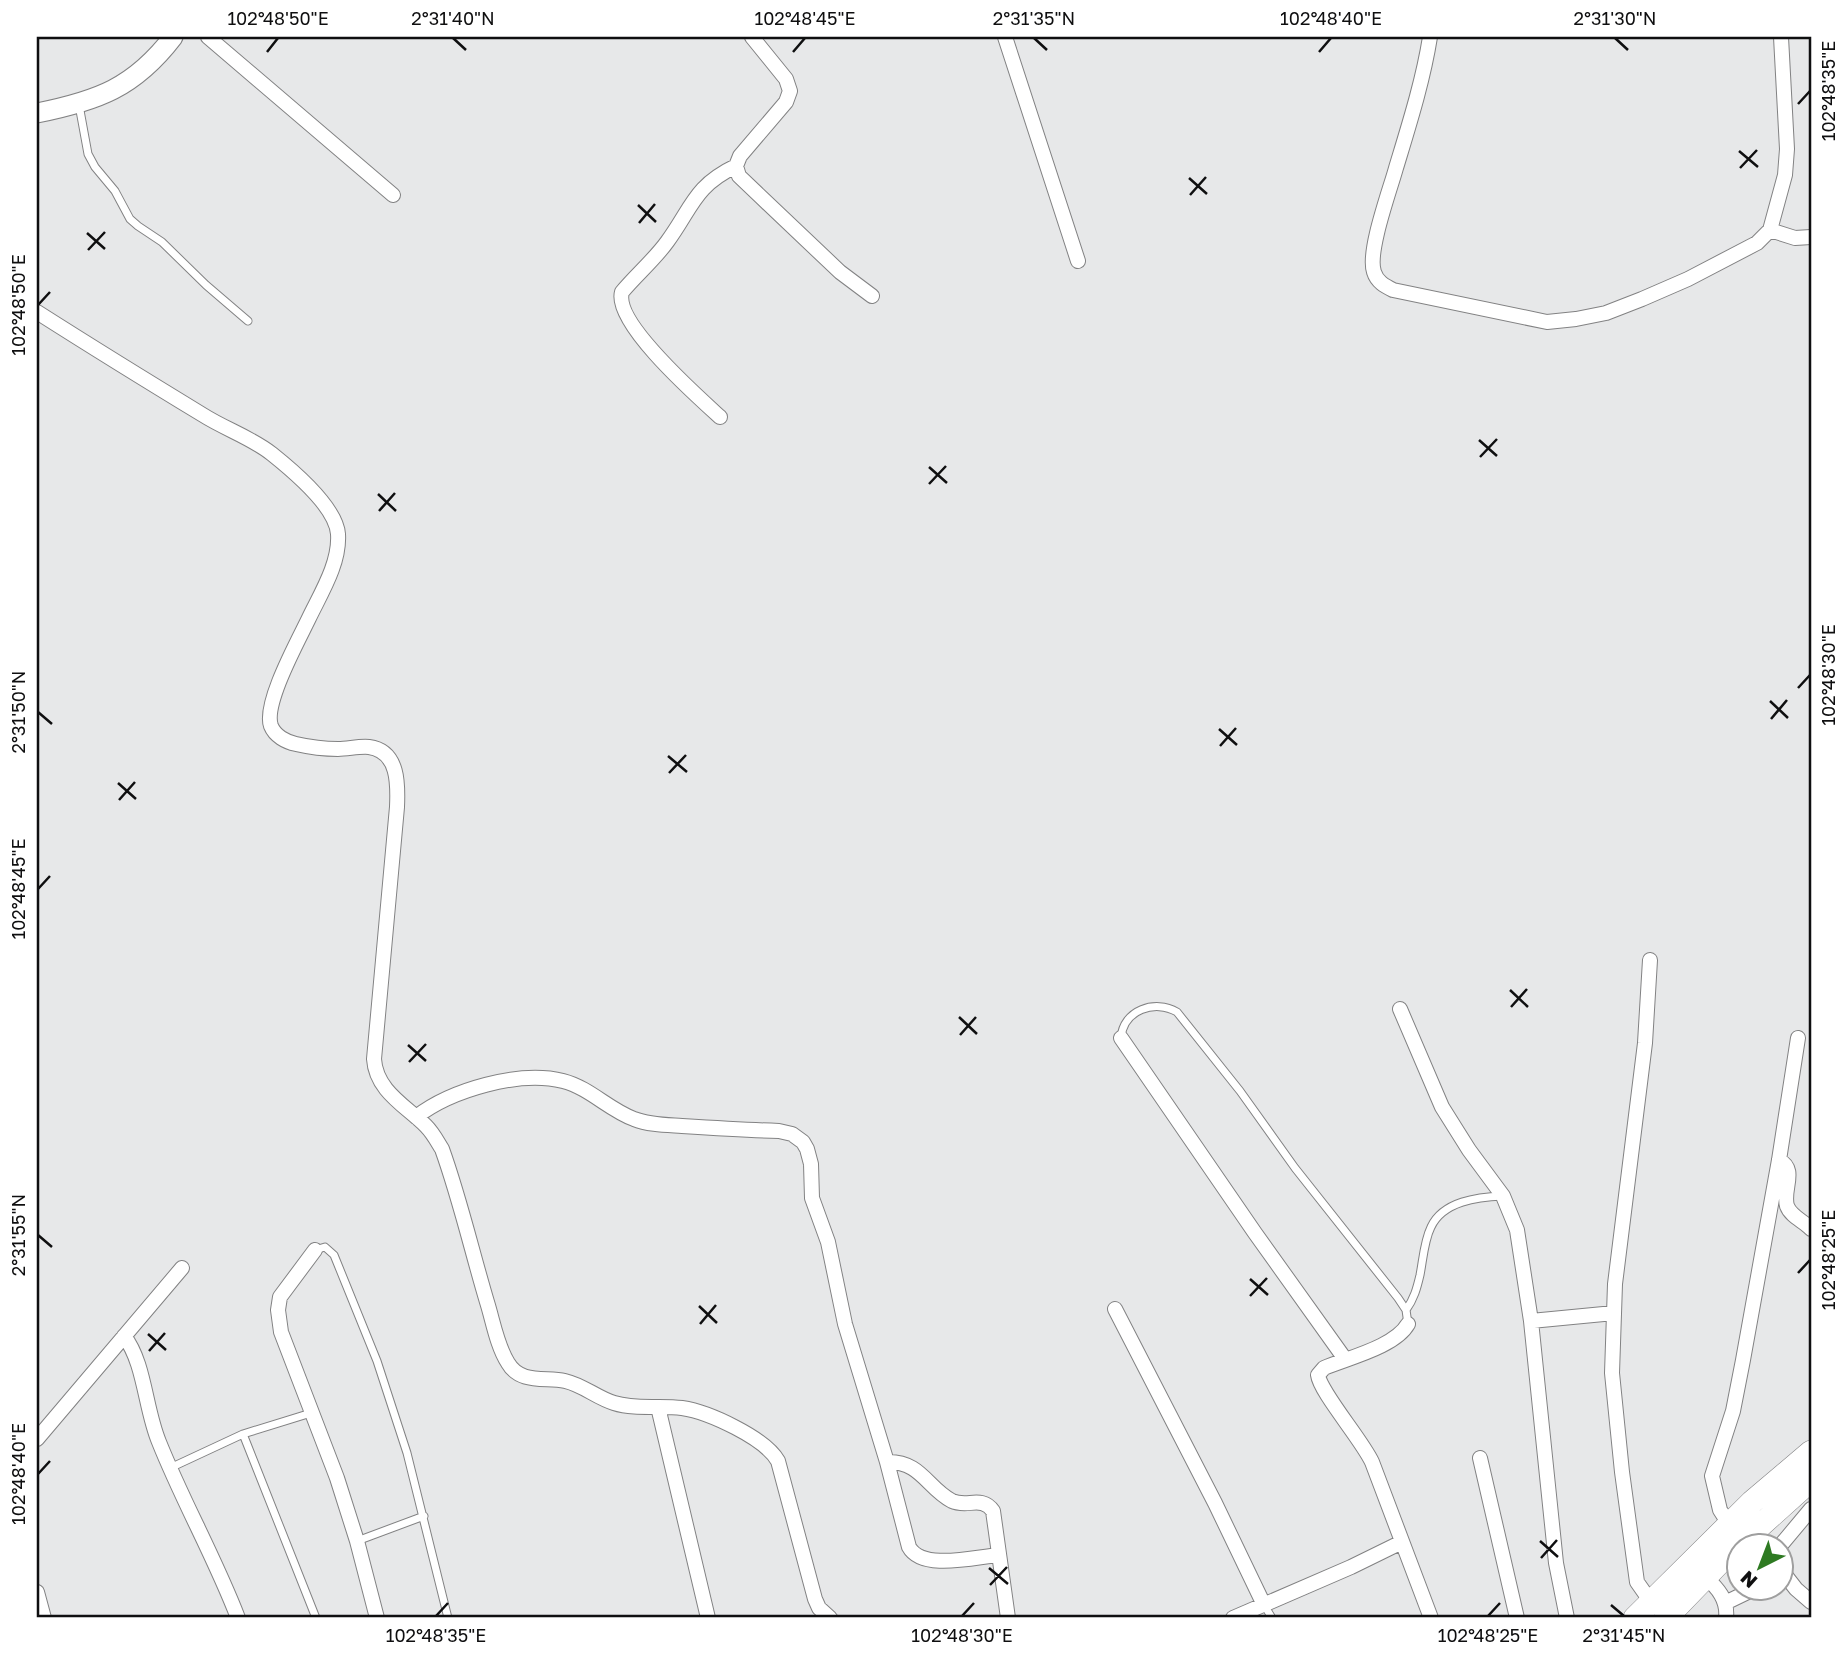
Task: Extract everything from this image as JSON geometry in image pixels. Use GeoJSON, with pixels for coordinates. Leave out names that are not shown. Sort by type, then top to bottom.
{"type":"FeatureCollection","features":[{"type":"Feature","properties":{"kind":"highway"},"geometry":{"type":"LineString","coordinates":[[1650,1613],[1729,1524],[1811,1452]]}},
{"type":"Feature","properties":{"kind":"highway"},"geometry":{"type":"LineString","coordinates":[[1650,1613],[1705,1577],[1811,1480]]}},
{"type":"Feature","properties":{"kind":"main road"},"geometry":{"type":"LineString","coordinates":[[37,113],[79,104],[111,92],[136,76],[173,37]]}},
{"type":"Feature","properties":{"kind":"street"},"geometry":{"type":"LineString","coordinates":[[208,37],[393,195]]}},
{"type":"Feature","properties":{"kind":"street"},"geometry":{"type":"LineString","coordinates":[[752,37],[786,79],[790,91],[786,102],[740,156],[736,166],[739,176],[840,272],[872,296]]}},
{"type":"Feature","properties":{"kind":"street"},"geometry":{"type":"LineString","coordinates":[[1004,37],[1078,261]]}},
{"type":"Feature","properties":{"kind":"street"},"geometry":{"type":"LineString","coordinates":[[1430,37],[1373,258],[1374,272],[1380,282],[1393,290],[1547,322],[1606,313],[1688,279],[1757,243],[1770,230],[1785,175],[1787,149],[1781,37]]}},
{"type":"Feature","properties":{"kind":"street"},"geometry":{"type":"LineString","coordinates":[[720,417],[642,339],[619,300],[622,292],[666,244],[692,199],[719,174],[736,166]]}},
{"type":"Feature","properties":{"kind":"street"},"geometry":{"type":"LineString","coordinates":[[1770,230],[1795,238],[1811,237]]}},
{"type":"Feature","properties":{"kind":"street"},"geometry":{"type":"LineString","coordinates":[[37,312],[211,420],[270,452],[296,475],[330,513],[338,532],[337,549],[329,576],[285,668],[269,715],[272,729],[279,737],[291,743],[338,749],[370,747],[382,752],[393,764],[398,779],[397,807],[375,1068],[382,1085],[435,1136],[444,1157],[507,1362],[525,1377],[565,1381],[612,1403],[634,1407],[682,1408],[725,1423],[752,1437],[775,1455],[815,1599],[819,1608],[830,1618]]}},
{"type":"Feature","properties":{"kind":"street"},"geometry":{"type":"LineString","coordinates":[[1650,960],[1645,1042],[1621,1230],[1612,1373],[1627,1517],[1637,1582],[1650,1613]]}},
{"type":"Feature","properties":{"kind":"street"},"geometry":{"type":"LineString","coordinates":[[1400,1009],[1441,1107],[1462,1141],[1503,1196],[1517,1230],[1531,1321],[1556,1563],[1567,1618]]}},
{"type":"Feature","properties":{"kind":"street"},"geometry":{"type":"LineString","coordinates":[[1121,1038],[1345,1359]]}},
{"type":"Feature","properties":{"kind":"street"},"geometry":{"type":"LineString","coordinates":[[1729,1524],[1720,1510],[1712,1476],[1736,1396],[1779,1160],[1797,1038]]}},
{"type":"Feature","properties":{"kind":"street"},"geometry":{"type":"LineString","coordinates":[[416,1118],[461,1093],[496,1083],[536,1077],[564,1081],[635,1119],[656,1124],[779,1131],[792,1134],[803,1142],[811,1164],[812,1198],[828,1242],[856,1367],[887,1462],[909,1547],[917,1557],[934,1561],[999,1555]]}},
{"type":"Feature","properties":{"kind":"street"},"geometry":{"type":"LineString","coordinates":[[1779,1160],[1786,1164],[1790,1171],[1786,1203],[1790,1211],[1811,1229]]}},
{"type":"Feature","properties":{"kind":"street"},"geometry":{"type":"LineString","coordinates":[[315,1250],[290,1280],[281,1297],[278,1310],[281,1332],[337,1478],[377,1618]]}},
{"type":"Feature","properties":{"kind":"street"},"geometry":{"type":"LineString","coordinates":[[37,1439],[182,1268]]}},
{"type":"Feature","properties":{"kind":"street"},"geometry":{"type":"LineString","coordinates":[[1115,1309],[1264,1605]]}},
{"type":"Feature","properties":{"kind":"street"},"geometry":{"type":"LineString","coordinates":[[1531,1321],[1614,1313]]}},
{"type":"Feature","properties":{"kind":"street"},"geometry":{"type":"LineString","coordinates":[[1407,1317],[1404,1332],[1393,1340],[1324,1368],[1318,1375],[1318,1380],[1366,1448],[1431,1618]]}},
{"type":"Feature","properties":{"kind":"street"},"geometry":{"type":"LineString","coordinates":[[124,1336],[131,1345],[150,1415],[170,1468],[238,1618]]}},
{"type":"Feature","properties":{"kind":"street"},"geometry":{"type":"LineString","coordinates":[[657,1407],[708,1618]]}},
{"type":"Feature","properties":{"kind":"street"},"geometry":{"type":"LineString","coordinates":[[1480,1458],[1517,1618]]}},
{"type":"Feature","properties":{"kind":"street"},"geometry":{"type":"LineString","coordinates":[[887,1462],[898,1462],[918,1471],[953,1501],[984,1502],[989,1505],[993,1511],[1008,1618]]}},
{"type":"Feature","properties":{"kind":"street"},"geometry":{"type":"LineString","coordinates":[[1792,1532],[1811,1509]]}},
{"type":"Feature","properties":{"kind":"street"},"geometry":{"type":"LineString","coordinates":[[1233,1618],[1402,1542]]}},
{"type":"Feature","properties":{"kind":"street"},"geometry":{"type":"LineString","coordinates":[[1705,1577],[1720,1593],[1725,1603],[1726,1618]]}},
{"type":"Feature","properties":{"kind":"street"},"geometry":{"type":"LineString","coordinates":[[1796,1588],[1811,1602]]}},
{"type":"Feature","properties":{"kind":"street"},"geometry":{"type":"LineString","coordinates":[[37,1592],[44,1618]]}},
{"type":"Feature","properties":{"kind":"lane"},"geometry":{"type":"LineString","coordinates":[[79,104],[88,154],[95,167],[116,191],[130,219],[162,242],[248,321]]}},
{"type":"Feature","properties":{"kind":"lane"},"geometry":{"type":"LineString","coordinates":[[1121,1038],[1122,1028],[1129,1018],[1141,1010],[1157,1005],[1167,1006],[1177,1012],[1407,1317]]}},
{"type":"Feature","properties":{"kind":"lane"},"geometry":{"type":"LineString","coordinates":[[1407,1317],[1416,1292],[1430,1228],[1438,1217],[1453,1206],[1480,1197],[1503,1196]]}},
{"type":"Feature","properties":{"kind":"lane"},"geometry":{"type":"LineString","coordinates":[[315,1250],[325,1247],[330,1250],[377,1361],[407,1453],[448,1618]]}},
{"type":"Feature","properties":{"kind":"lane"},"geometry":{"type":"LineString","coordinates":[[170,1468],[243,1434],[311,1413]]}},
{"type":"Feature","properties":{"kind":"lane"},"geometry":{"type":"LineString","coordinates":[[243,1434],[316,1618]]}},
{"type":"Feature","properties":{"kind":"lane"},"geometry":{"type":"LineString","coordinates":[[357,1541],[424,1516]]}},
{"type":"Feature","properties":{"kind":"lane"},"geometry":{"type":"LineString","coordinates":[[1264,1605],[1272,1618]]}}]}
